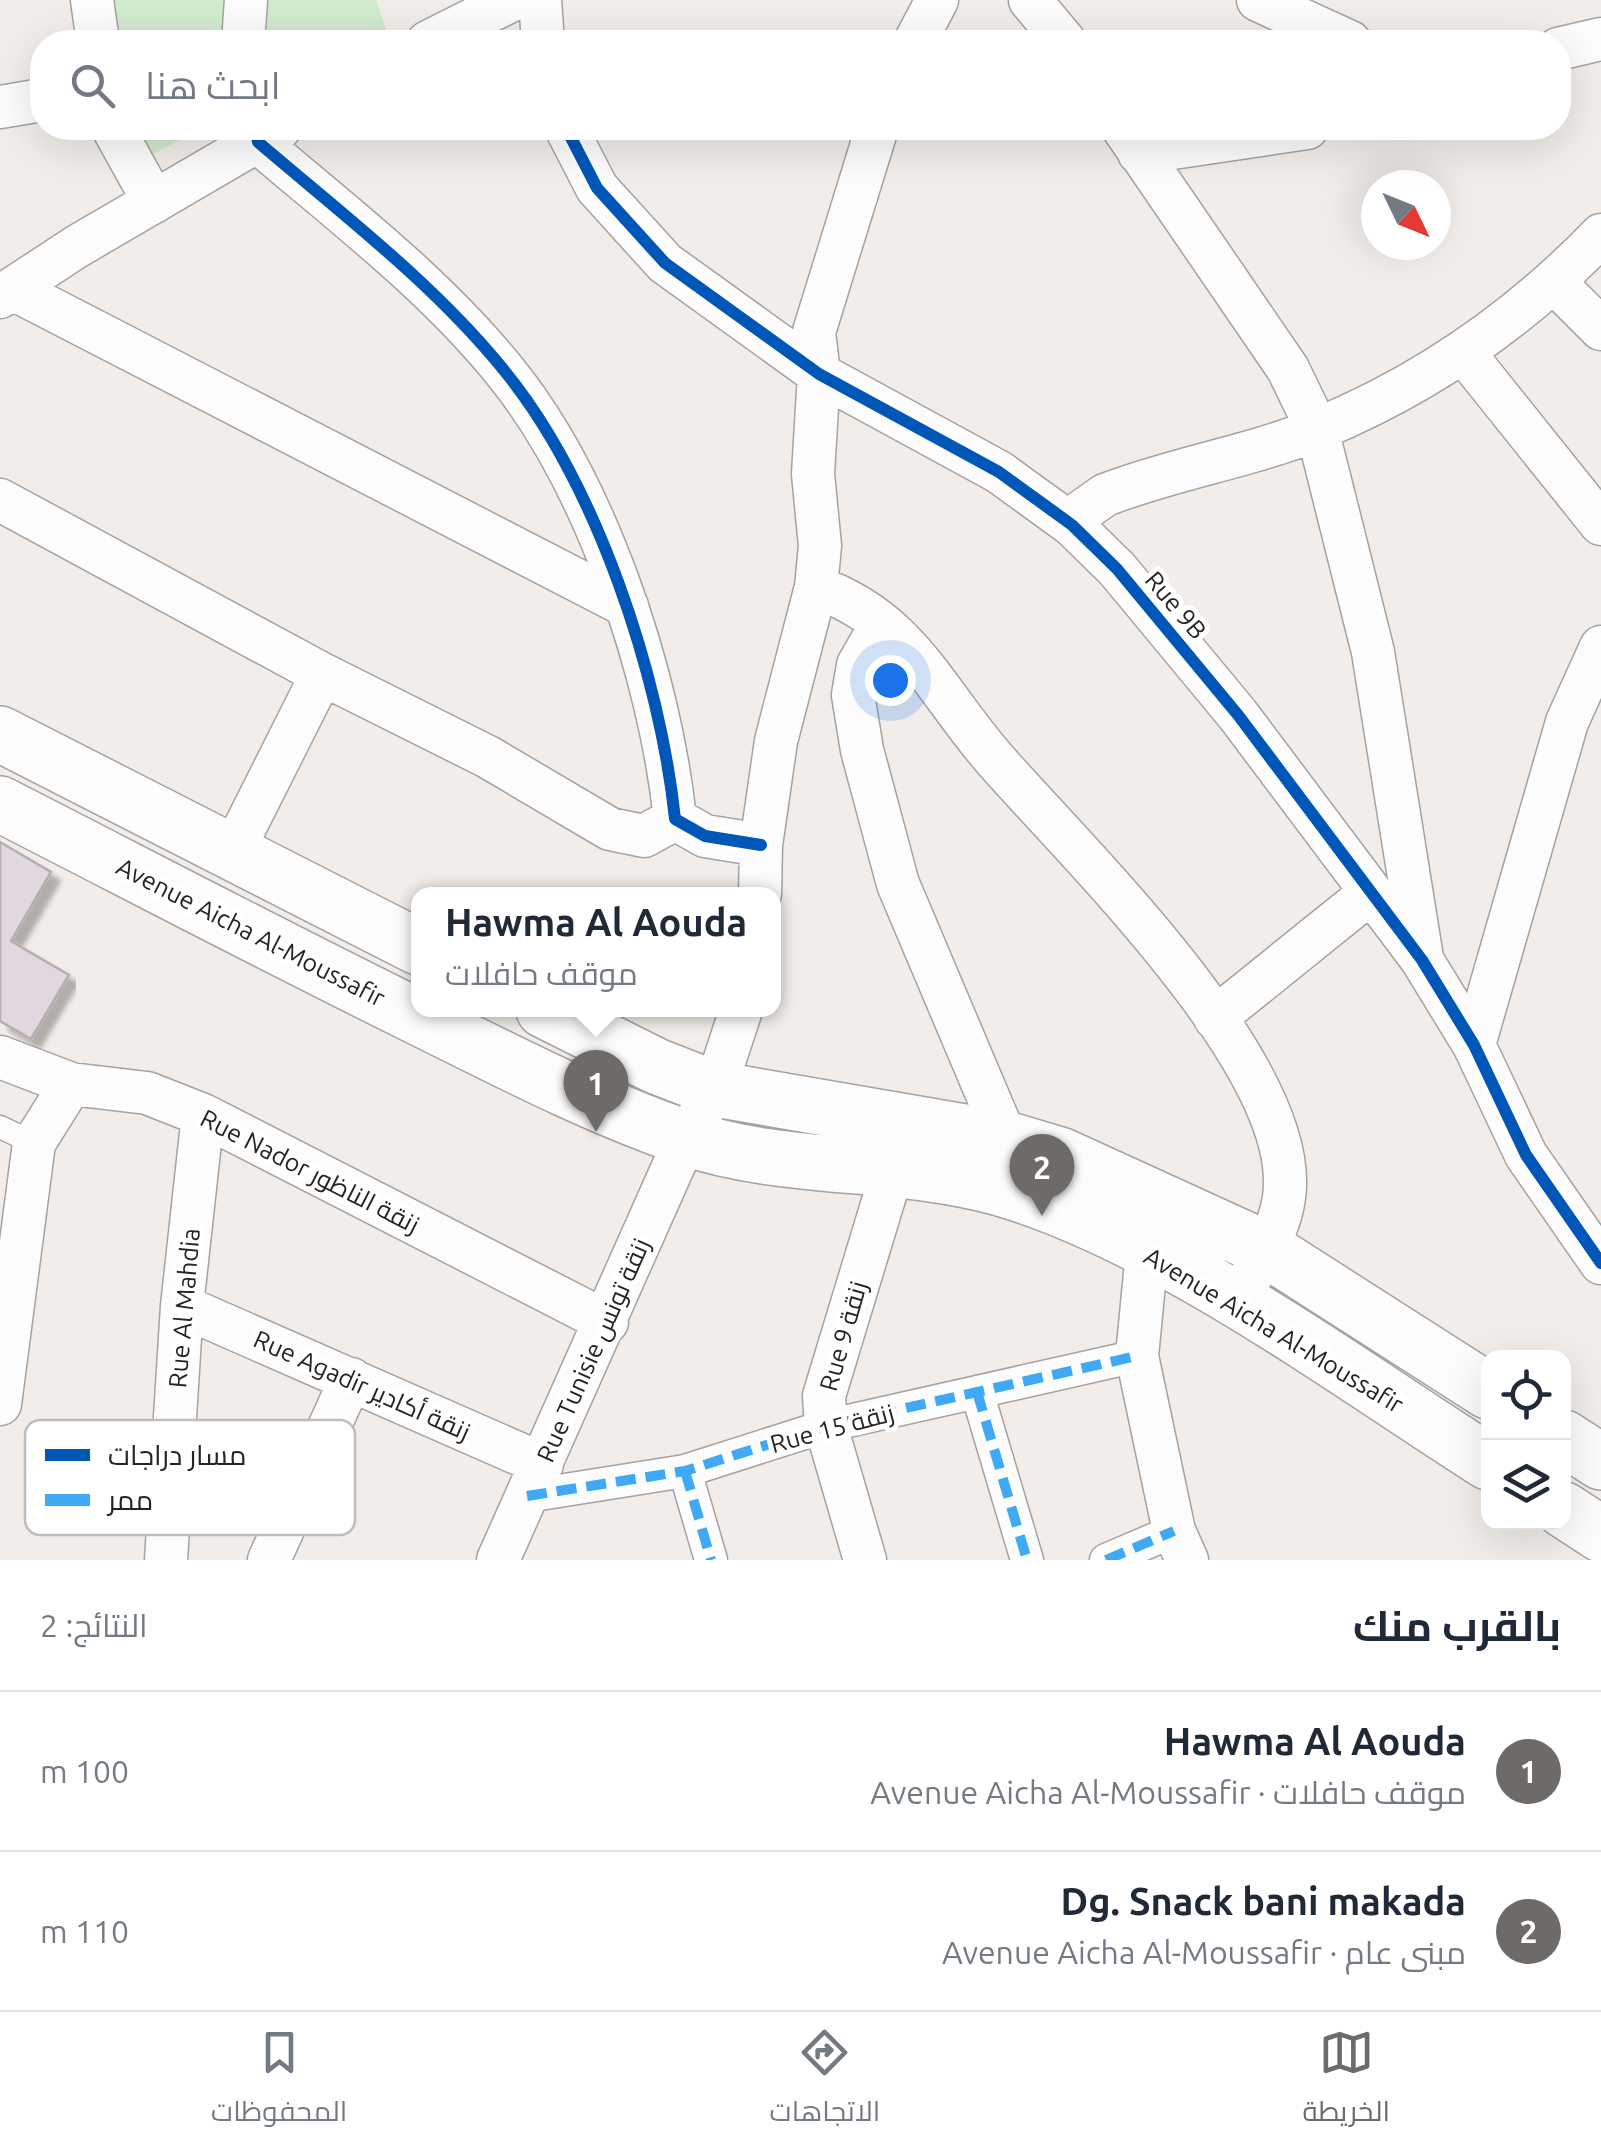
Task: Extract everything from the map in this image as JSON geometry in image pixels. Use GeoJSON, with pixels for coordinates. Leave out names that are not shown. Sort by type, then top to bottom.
{"type":"FeatureCollection","features":[{"type":"Feature","properties":{"kind":"main road"},"geometry":{"type":"LineString","coordinates":[[0,734],[411,942]]}},
{"type":"Feature","properties":{"kind":"main road","name":"Avenue Aicha Al-Moussafir"},"geometry":{"type":"LineString","coordinates":[[0,804],[411,1012]]}},
{"type":"Feature","properties":{"kind":"main road","name":"Avenue Aicha Al-Moussafir"},"geometry":{"type":"LineString","coordinates":[[420,1017],[574,1095],[686,1138],[787,1160],[953,1176],[1005,1190],[1102,1228],[1236,1302],[1481,1458]]}},
{"type":"Feature","properties":{"kind":"main road"},"geometry":{"type":"LineString","coordinates":[[558,1017],[656,1066],[714,1089],[1006,1139],[1060,1155],[1266,1249],[1481,1387]]}},
{"type":"Feature","properties":{"kind":"main road"},"geometry":{"type":"LineString","coordinates":[[1567,1440],[1601,1462]]}},
{"type":"Feature","properties":{"kind":"main road"},"geometry":{"type":"LineString","coordinates":[[1571,1515],[1601,1534]]}},
{"type":"Feature","properties":{"kind":"street"},"geometry":{"type":"LineString","coordinates":[[92,0],[96,30]]}},
{"type":"Feature","properties":{"kind":"street"},"geometry":{"type":"LineString","coordinates":[[243,30],[246,0]]}},
{"type":"Feature","properties":{"kind":"street"},"geometry":{"type":"LineString","coordinates":[[452,30],[512,0]]}},
{"type":"Feature","properties":{"kind":"street"},"geometry":{"type":"LineString","coordinates":[[540,0],[541,30]]}},
{"type":"Feature","properties":{"kind":"street"},"geometry":{"type":"LineString","coordinates":[[921,30],[937,0]]}},
{"type":"Feature","properties":{"kind":"street"},"geometry":{"type":"LineString","coordinates":[[1030,0],[1055,30]]}},
{"type":"Feature","properties":{"kind":"street"},"geometry":{"type":"LineString","coordinates":[[1258,0],[1324,30]]}},
{"type":"Feature","properties":{"kind":"street"},"geometry":{"type":"LineString","coordinates":[[1571,45],[1601,38]]}},
{"type":"Feature","properties":{"kind":"street"},"geometry":{"type":"LineString","coordinates":[[0,107],[30,102]]}},
{"type":"Feature","properties":{"kind":"street"},"geometry":{"type":"LineString","coordinates":[[119,140],[154,202]]}},
{"type":"Feature","properties":{"kind":"street"},"geometry":{"type":"LineString","coordinates":[[7,293],[251,140]]}},
{"type":"Feature","properties":{"kind":"street"},"geometry":{"type":"LineString","coordinates":[[272,140],[453,312],[505,371],[560,450],[626,606],[669,764],[674,819]]}},
{"type":"Feature","properties":{"kind":"street","name":"Rue 9B"},"geometry":{"type":"LineString","coordinates":[[572,140],[596,188],[665,263],[818,374],[999,472],[1072,525],[1117,569],[1238,715],[1422,960],[1474,1045],[1526,1156],[1599,1250]]}},
{"type":"Feature","properties":{"kind":"street"},"geometry":{"type":"LineString","coordinates":[[760,887],[760,845],[776,741],[816,587],[820,546],[814,474],[818,374],[814,332],[873,140]]}},
{"type":"Feature","properties":{"kind":"street"},"geometry":{"type":"LineString","coordinates":[[1131,140],[1288,370],[1317,429],[1373,652],[1422,960]]}},
{"type":"Feature","properties":{"kind":"street"},"geometry":{"type":"LineString","coordinates":[[1072,525],[1090,504],[1124,488],[1317,429],[1464,353],[1555,283],[1601,235]]}},
{"type":"Feature","properties":{"kind":"street"},"geometry":{"type":"LineString","coordinates":[[1555,283],[1601,329]]}},
{"type":"Feature","properties":{"kind":"street"},"geometry":{"type":"LineString","coordinates":[[7,293],[626,606]]}},
{"type":"Feature","properties":{"kind":"street"},"geometry":{"type":"LineString","coordinates":[[1464,353],[1601,524]]}},
{"type":"Feature","properties":{"kind":"street"},"geometry":{"type":"LineString","coordinates":[[0,500],[322,674],[488,756],[610,829],[644,836],[674,819]]}},
{"type":"Feature","properties":{"kind":"street"},"geometry":{"type":"LineString","coordinates":[[816,587],[856,601],[916,652],[993,758],[1126,906],[1216,1018],[1268,1103],[1286,1183],[1280,1216],[1236,1302]]}},
{"type":"Feature","properties":{"kind":"street"},"geometry":{"type":"LineString","coordinates":[[881,624],[858,665],[853,695],[862,750],[898,884],[1006,1139]]}},
{"type":"Feature","properties":{"kind":"street"},"geometry":{"type":"LineString","coordinates":[[1474,1045],[1567,722],[1601,647]]}},
{"type":"Feature","properties":{"kind":"street"},"geometry":{"type":"LineString","coordinates":[[232,853],[322,674]]}},
{"type":"Feature","properties":{"kind":"street"},"geometry":{"type":"LineString","coordinates":[[792,686],[853,695]]}},
{"type":"Feature","properties":{"kind":"street"},"geometry":{"type":"LineString","coordinates":[[674,819],[706,836],[760,845]]}},
{"type":"Feature","properties":{"kind":"street"},"geometry":{"type":"LineString","coordinates":[[1216,1018],[1369,894]]}},
{"type":"Feature","properties":{"kind":"street","name":"Rue Tunisie زنقة تونس"},"geometry":{"type":"LineString","coordinates":[[498,1560],[686,1138],[714,1089],[739,1017]]}},
{"type":"Feature","properties":{"kind":"street","name":"Rue Nador زنقة الناظور"},"geometry":{"type":"LineString","coordinates":[[0,1057],[71,1084],[147,1094],[203,1116],[607,1322]]}},
{"type":"Feature","properties":{"kind":"street"},"geometry":{"type":"LineString","coordinates":[[0,1404],[17,1135],[71,1084]]}},
{"type":"Feature","properties":{"kind":"street","name":"Rue Al Mahdia"},"geometry":{"type":"LineString","coordinates":[[175,1420],[182,1306],[203,1116]]}},
{"type":"Feature","properties":{"kind":"street","name":"Rue 9 زنقة"},"geometry":{"type":"LineString","coordinates":[[865,1560],[826,1426],[824,1396],[892,1172]]}},
{"type":"Feature","properties":{"kind":"street"},"geometry":{"type":"LineString","coordinates":[[1106,1560],[1180,1545],[1136,1356],[1147,1253]]}},
{"type":"Feature","properties":{"kind":"street","name":"Rue Agadir زنقة أكادير"},"geometry":{"type":"LineString","coordinates":[[182,1306],[350,1379],[534,1480]]}},
{"type":"Feature","properties":{"kind":"street","name":"Rue 15 زنقة"},"geometry":{"type":"LineString","coordinates":[[534,1480],[684,1471],[826,1426],[1136,1356]]}},
{"type":"Feature","properties":{"kind":"street"},"geometry":{"type":"LineString","coordinates":[[332,1420],[350,1379]]}},
{"type":"Feature","properties":{"kind":"street"},"geometry":{"type":"LineString","coordinates":[[977,1392],[1028,1560]]}},
{"type":"Feature","properties":{"kind":"street"},"geometry":{"type":"LineString","coordinates":[[684,1471],[710,1560]]}},
{"type":"Feature","properties":{"kind":"street","name":"Rue Al Mahdia"},"geometry":{"type":"LineString","coordinates":[[166,1560],[168,1535]]}},
{"type":"Feature","properties":{"kind":"street"},"geometry":{"type":"LineString","coordinates":[[269,1560],[280,1535]]}},
{"type":"Feature","properties":{"kind":"green space"},"geometry":{"type":"Polygon","coordinates":[[[84,0],[376,0],[386,30],[93,30],[84,0]]]}},
{"type":"Feature","properties":{"kind":"green space"},"geometry":{"type":"Polygon","coordinates":[[[122,140],[180,140],[129,166],[122,140]]]}},
{"type":"Feature","properties":{"kind":"building"},"geometry":{"type":"Polygon","coordinates":[[[0,842],[51,872],[11,941],[69,975],[31,1039],[0,1021],[0,842]]]}},
{"type":"Feature","properties":{"kind":"marked path"},"geometry":{"type":"LineString","coordinates":[[527,1496],[685,1471],[826,1426],[1137,1356]]}},
{"type":"Feature","properties":{"kind":"marked path"},"geometry":{"type":"LineString","coordinates":[[977,1392],[1027,1560]]}},
{"type":"Feature","properties":{"kind":"marked path"},"geometry":{"type":"LineString","coordinates":[[685,1471],[711,1560]]}},
{"type":"Feature","properties":{"kind":"marked path"},"geometry":{"type":"LineString","coordinates":[[1106,1560],[1174,1531]]}},
{"type":"Feature","properties":{"kind":"cycle path"},"geometry":{"type":"LineString","coordinates":[[258,140],[447,307],[503,369],[536,415],[594,523],[639,643],[655,704],[675,819],[705,836],[761,845]]}},
{"type":"Feature","properties":{"kind":"cycle path"},"geometry":{"type":"LineString","coordinates":[[572,140],[597,188],[665,263],[819,374],[999,472],[1072,525],[1117,569],[1238,715],[1422,960],[1474,1045],[1526,1155],[1601,1263]]}},
{"type":"Feature","properties":{"kind":"place","name":"Hawma Al Aouda"},"geometry":{"type":"Point","coordinates":[596,1132]}},
{"type":"Feature","properties":{"kind":"place","name":"Dg. Snack bani makada"},"geometry":{"type":"Point","coordinates":[1042,1216]}}]}
